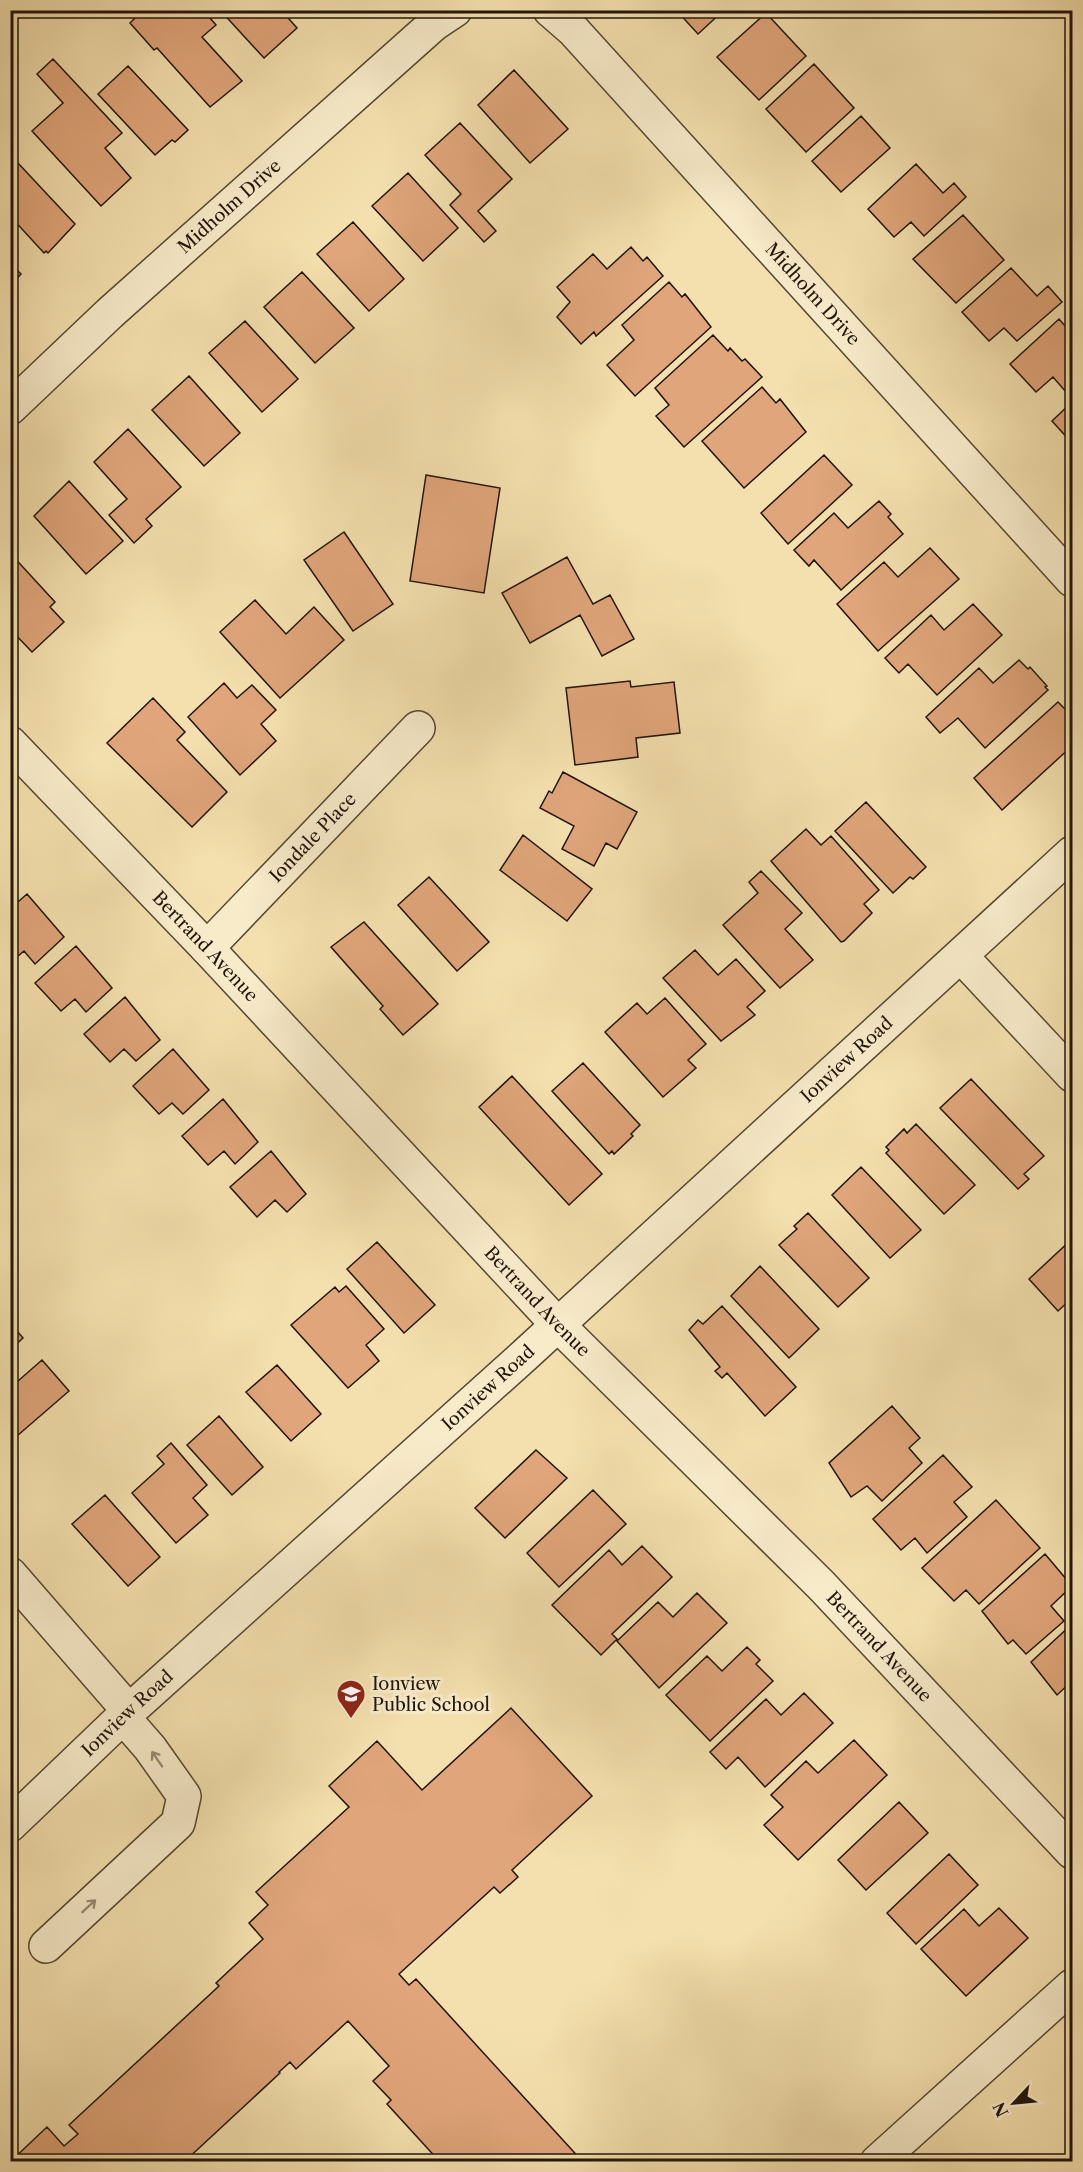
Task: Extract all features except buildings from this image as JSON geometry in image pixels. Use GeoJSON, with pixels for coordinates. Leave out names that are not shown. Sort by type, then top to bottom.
{"type":"FeatureCollection","features":[{"type":"Feature","properties":{"kind":"street","name":"Midholm Drive"},"geometry":{"type":"LineString","coordinates":[[10,408],[145,281],[434,24],[455,10]]}},
{"type":"Feature","properties":{"kind":"street","name":"Midholm Drive"},"geometry":{"type":"LineString","coordinates":[[550,10],[573,30],[1072,580]]}},
{"type":"Feature","properties":{"kind":"street","name":"Iondale Place"},"geometry":{"type":"LineString","coordinates":[[207,948],[418,728]]}},
{"type":"Feature","properties":{"kind":"street","name":"Bertrand Avenue"},"geometry":{"type":"LineString","coordinates":[[10,743],[207,948],[558,1325],[821,1585],[1072,1852]]}},
{"type":"Feature","properties":{"kind":"street","name":"Ionview Road"},"geometry":{"type":"LineString","coordinates":[[10,1825],[126,1714],[558,1325],[801,1099],[1072,853]]}},
{"type":"Feature","properties":{"kind":"street"},"geometry":{"type":"LineString","coordinates":[[961,956],[1072,1075]]}},
{"type":"Feature","properties":{"kind":"street"},"geometry":{"type":"LineString","coordinates":[[10,1574],[126,1714],[184,1796],[178,1823],[46,1946]]}},
{"type":"Feature","properties":{"kind":"street"},"geometry":{"type":"LineString","coordinates":[[877,2162],[1072,1986]]}},
{"type":"Feature","properties":{"kind":"place","name":"Ionview Public School"},"geometry":{"type":"Point","coordinates":[351,1720]}}]}
